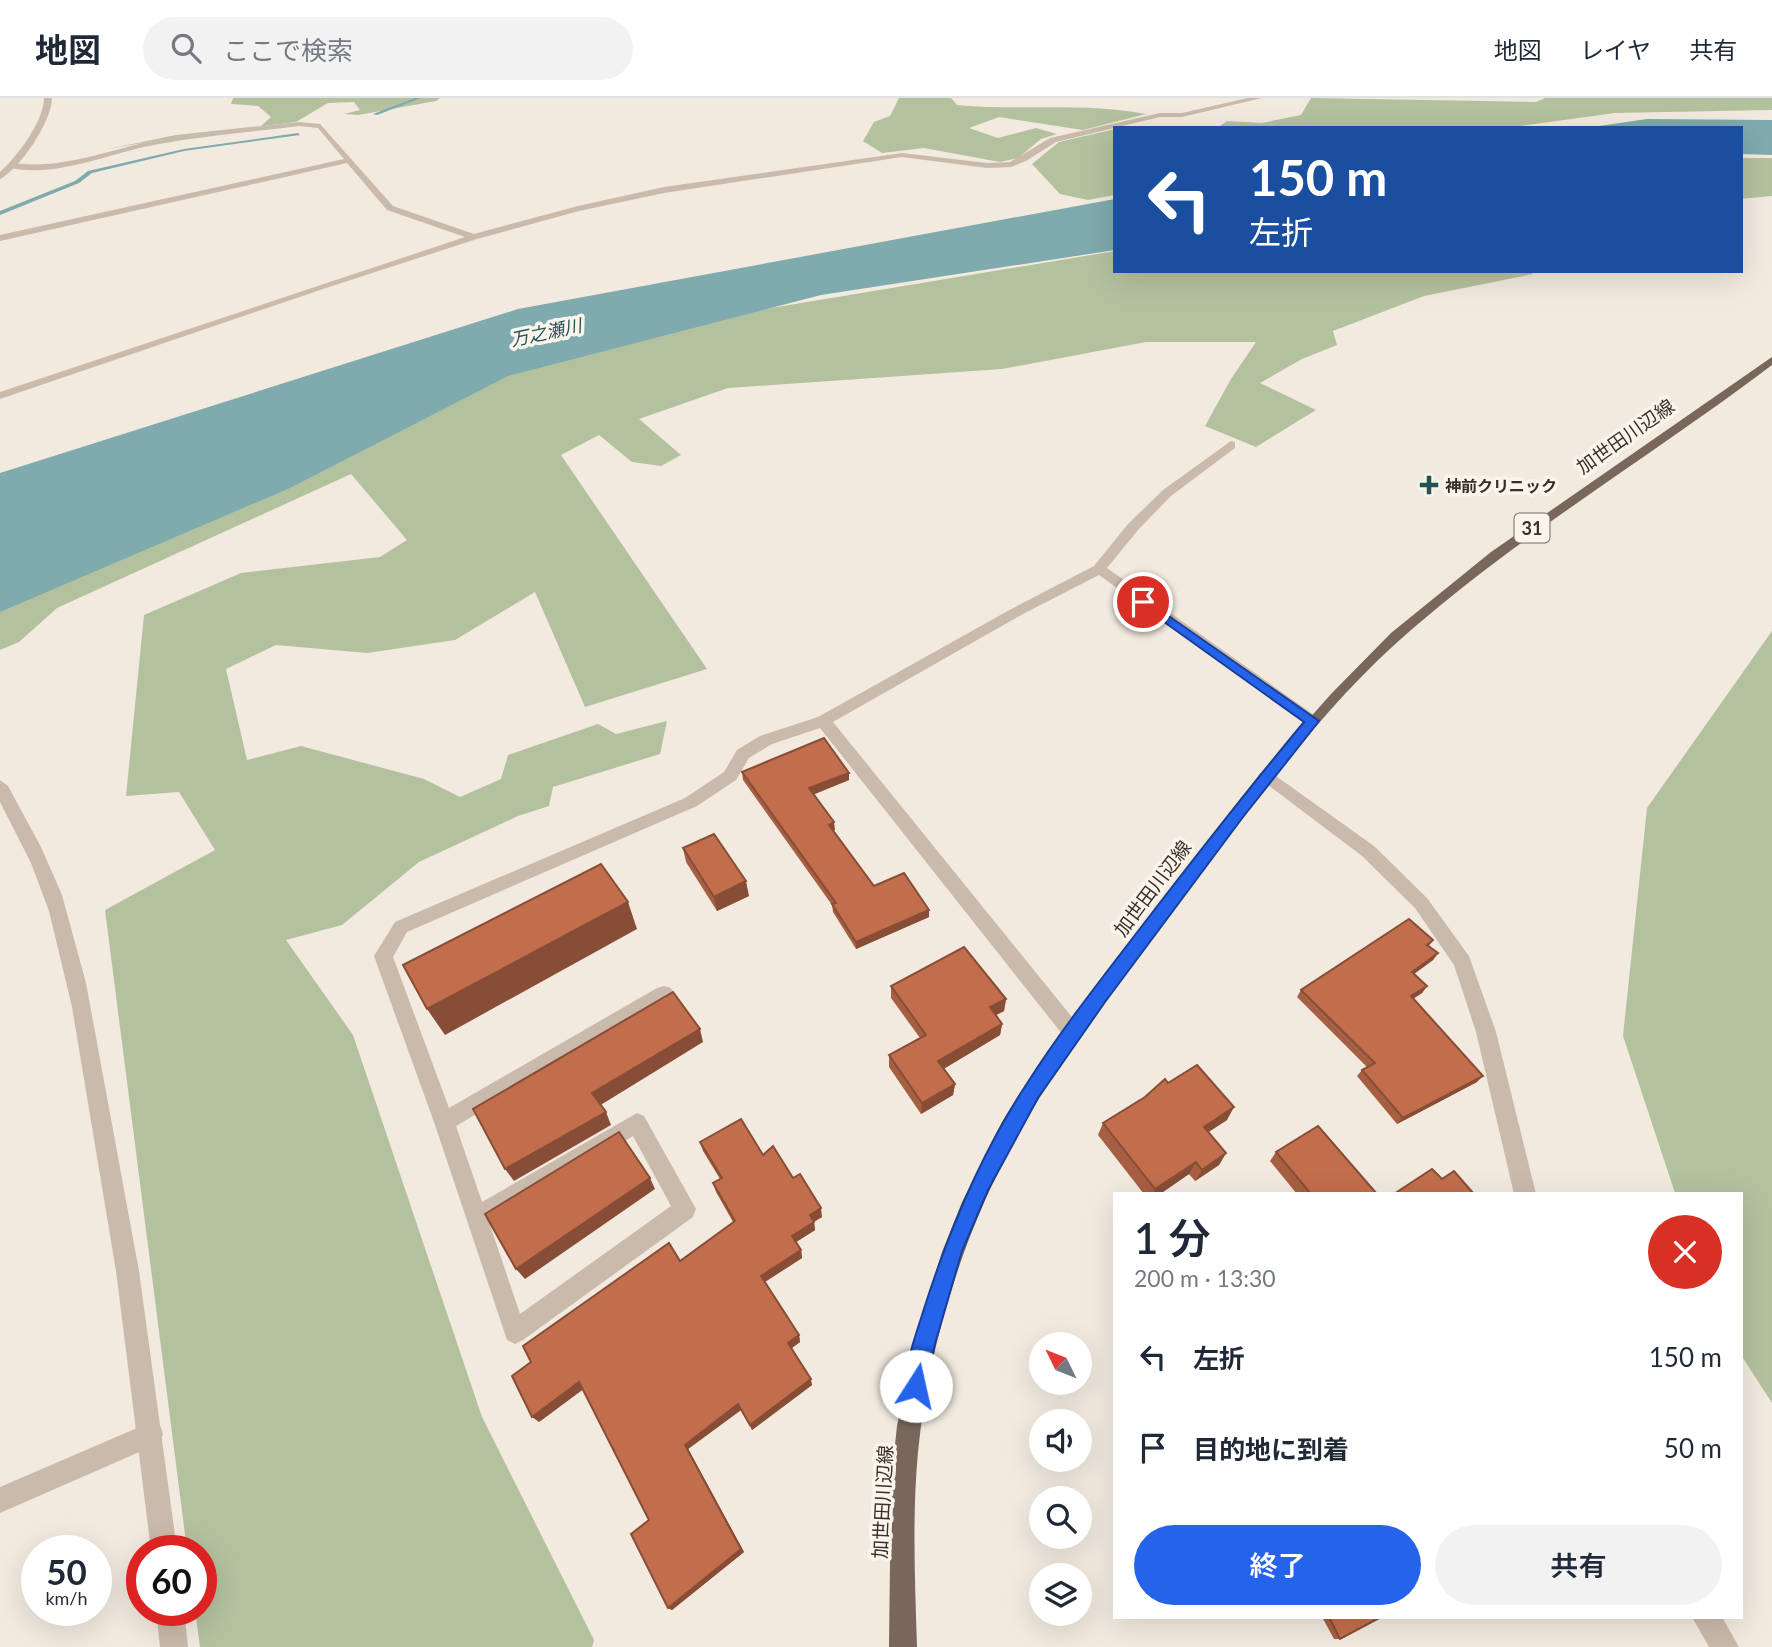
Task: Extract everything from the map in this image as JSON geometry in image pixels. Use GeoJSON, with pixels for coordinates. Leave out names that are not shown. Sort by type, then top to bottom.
{"type":"FeatureCollection","features":[{"type":"Feature","properties":{"kind":"main road","name":"加世田川辺線"},"geometry":{"type":"LineString","coordinates":[[903,1647],[901,1514],[909,1429],[924,1344],[952,1251],[981,1184],[1032,1092],[1266,775],[1312,721],[1404,628],[1493,555],[1772,360]]}},
{"type":"Feature","properties":{"kind":"street"},"geometry":{"type":"LineString","coordinates":[[0,176],[16,162],[38,129],[48,98]]}},
{"type":"Feature","properties":{"kind":"street"},"geometry":{"type":"LineString","coordinates":[[0,396],[322,286],[474,237],[578,209],[664,190],[902,155],[923,154],[998,167],[1027,159],[1045,143],[1054,139],[1160,115],[1182,115],[1258,98]]}},
{"type":"Feature","properties":{"kind":"street"},"geometry":{"type":"LineString","coordinates":[[0,165],[16,162],[27,168],[63,164],[158,142],[225,136],[299,124],[320,126],[390,208],[474,237]]}},
{"type":"Feature","properties":{"kind":"street"},"geometry":{"type":"LineString","coordinates":[[0,238],[350,160]]}},
{"type":"Feature","properties":{"kind":"street"},"geometry":{"type":"LineString","coordinates":[[476,1217],[637,1123],[685,1209],[515,1332],[476,1217],[444,1122],[383,956],[401,927],[691,802],[730,776],[743,754],[766,740],[823,721],[1018,611],[1099,569],[1133,527],[1167,494],[1231,445]]}},
{"type":"Feature","properties":{"kind":"street"},"geometry":{"type":"LineString","coordinates":[[1099,569],[1312,721]]}},
{"type":"Feature","properties":{"kind":"street"},"geometry":{"type":"LineString","coordinates":[[823,721],[1073,1033]]}},
{"type":"Feature","properties":{"kind":"street"},"geometry":{"type":"LineString","coordinates":[[1266,775],[1368,850],[1421,903],[1462,962],[1486,1032],[1525,1192]]}},
{"type":"Feature","properties":{"kind":"street"},"geometry":{"type":"LineString","coordinates":[[0,786],[34,852],[58,909],[76,979],[117,1199],[152,1434],[162,1535]]}},
{"type":"Feature","properties":{"kind":"street"},"geometry":{"type":"LineString","coordinates":[[444,1122],[664,994]]}},
{"type":"Feature","properties":{"kind":"street"},"geometry":{"type":"LineString","coordinates":[[0,1500],[152,1434]]}},
{"type":"Feature","properties":{"kind":"street"},"geometry":{"type":"LineString","coordinates":[[1707,1619],[1725,1647]]}},
{"type":"Feature","properties":{"kind":"street"},"geometry":{"type":"LineString","coordinates":[[172,1626],[174,1647]]}},
{"type":"Feature","properties":{"kind":"green space"},"geometry":{"type":"Polygon","coordinates":[[[233,98],[440,98],[436,101],[358,115],[344,114],[360,110],[354,102],[328,103],[296,122],[176,137],[108,149],[176,135],[261,126],[271,117],[258,106],[231,104],[233,98]]]}},
{"type":"Feature","properties":{"kind":"green space"},"geometry":{"type":"Polygon","coordinates":[[[899,98],[951,98],[957,105],[1099,108],[1146,114],[1083,130],[999,117],[969,128],[998,138],[1036,128],[1057,134],[1041,139],[1018,158],[1000,162],[924,148],[882,153],[863,141],[874,122],[890,116],[899,98]]]}},
{"type":"Feature","properties":{"kind":"green space"},"geometry":{"type":"Polygon","coordinates":[[[1311,98],[1536,102],[1545,98],[1772,98],[1772,110],[1615,113],[1521,126],[1220,126],[1227,121],[1262,123],[1301,115],[1311,98]]]}},
{"type":"Feature","properties":{"kind":"green space"},"geometry":{"type":"Polygon","coordinates":[[[1113,129],[1113,195],[1088,200],[1060,194],[1032,164],[1059,142],[1113,129]]]}},
{"type":"Feature","properties":{"kind":"green space"},"geometry":{"type":"Polygon","coordinates":[[[1743,158],[1772,158],[1772,196],[1743,199],[1743,158]]]}},
{"type":"Feature","properties":{"kind":"green space"},"geometry":{"type":"Polygon","coordinates":[[[1113,251],[1113,273],[1533,274],[1424,296],[1333,331],[1337,345],[1302,359],[1260,383],[1316,410],[1256,447],[1205,426],[1231,379],[1256,342],[1146,342],[1002,369],[728,388],[639,419],[681,455],[661,466],[632,462],[599,435],[561,455],[707,669],[585,707],[535,592],[455,640],[367,653],[276,645],[226,669],[247,760],[301,746],[424,779],[460,797],[501,779],[508,755],[598,724],[616,734],[667,721],[660,754],[553,787],[549,806],[518,816],[419,862],[342,925],[286,940],[353,1035],[482,1417],[594,1640],[592,1647],[200,1647],[197,1626],[217,1626],[217,1535],[185,1535],[105,910],[215,850],[179,792],[126,796],[144,615],[241,573],[380,557],[407,540],[351,474],[57,608],[19,642],[0,650],[0,548],[505,352],[1113,251]]]}},
{"type":"Feature","properties":{"kind":"green space"},"geometry":{"type":"Polygon","coordinates":[[[1772,631],[1772,1403],[1743,1358],[1743,1192],[1675,1192],[1623,1036],[1647,808],[1772,631]]]}},
{"type":"Feature","properties":{"kind":"water"},"geometry":{"type":"Polygon","coordinates":[[[1647,119],[1772,120],[1772,155],[1743,154],[1743,126],[1599,126],[1647,119]]]}},
{"type":"Feature","properties":{"kind":"water","name":"万之瀬川"},"geometry":{"type":"Polygon","coordinates":[[[1113,199],[1113,250],[821,295],[508,376],[290,488],[0,612],[0,473],[518,309],[1113,199]]]}},
{"type":"Feature","properties":{"kind":"building"},"geometry":{"type":"Polygon","coordinates":[[[824,738],[849,773],[809,788],[834,822],[829,825],[874,886],[904,873],[929,910],[856,942],[832,904],[836,903],[742,772],[824,738]]]}},
{"type":"Feature","properties":{"kind":"building"},"geometry":{"type":"Polygon","coordinates":[[[714,834],[746,881],[714,897],[683,848],[714,834]]]}},
{"type":"Feature","properties":{"kind":"building"},"geometry":{"type":"Polygon","coordinates":[[[601,864],[628,902],[427,1009],[403,965],[601,864]]]}},
{"type":"Feature","properties":{"kind":"building"},"geometry":{"type":"Polygon","coordinates":[[[1409,919],[1433,940],[1427,945],[1438,953],[1412,972],[1427,986],[1411,996],[1483,1076],[1403,1118],[1362,1070],[1375,1063],[1301,990],[1409,919]]]}},
{"type":"Feature","properties":{"kind":"building"},"geometry":{"type":"Polygon","coordinates":[[[964,947],[1006,999],[990,1007],[1002,1024],[938,1061],[955,1084],[922,1103],[889,1055],[926,1035],[891,986],[964,947]]]}},
{"type":"Feature","properties":{"kind":"building"},"geometry":{"type":"Polygon","coordinates":[[[673,992],[700,1029],[592,1093],[606,1112],[505,1169],[473,1109],[673,992]]]}},
{"type":"Feature","properties":{"kind":"building"},"geometry":{"type":"Polygon","coordinates":[[[1197,1065],[1234,1107],[1204,1127],[1226,1153],[1202,1170],[1196,1162],[1155,1189],[1103,1123],[1145,1097],[1165,1079],[1168,1083],[1197,1065]]]}},
{"type":"Feature","properties":{"kind":"building"},"geometry":{"type":"Polygon","coordinates":[[[741,1119],[763,1155],[773,1146],[793,1178],[800,1174],[821,1208],[810,1215],[814,1222],[792,1236],[801,1250],[761,1276],[799,1335],[788,1343],[811,1379],[750,1425],[738,1404],[685,1445],[741,1549],[668,1608],[631,1534],[649,1520],[579,1382],[532,1417],[512,1376],[531,1362],[523,1346],[669,1243],[680,1261],[735,1221],[713,1183],[722,1178],[700,1142],[741,1119]]]}},
{"type":"Feature","properties":{"kind":"building"},"geometry":{"type":"Polygon","coordinates":[[[1318,1126],[1375,1192],[1309,1192],[1276,1152],[1318,1126]]]}},
{"type":"Feature","properties":{"kind":"building"},"geometry":{"type":"Polygon","coordinates":[[[619,1132],[650,1178],[516,1269],[485,1214],[619,1132]]]}},
{"type":"Feature","properties":{"kind":"building"},"geometry":{"type":"Polygon","coordinates":[[[1432,1169],[1442,1179],[1454,1171],[1472,1192],[1397,1192],[1432,1169]]]}},
{"type":"Feature","properties":{"kind":"building"},"geometry":{"type":"Polygon","coordinates":[[[1330,1619],[1377,1619],[1340,1639],[1330,1619]]]}},
{"type":"Feature","properties":{"kind":"waterway"},"geometry":{"type":"LineString","coordinates":[[375,114],[419,98]]}},
{"type":"Feature","properties":{"kind":"waterway"},"geometry":{"type":"LineString","coordinates":[[0,213],[77,182],[90,172],[184,150],[298,134]]}},
{"type":"Feature","properties":{"kind":"place","name":"神前クリニック"},"geometry":{"type":"Point","coordinates":[1429,485]}},
{"type":"Feature","properties":{"kind":"route"},"geometry":{"type":"LineString","coordinates":[[916,1386],[924,1344],[952,1251],[981,1184],[1032,1092],[1098,997],[1266,775],[1312,721],[1143,602]]}}]}
